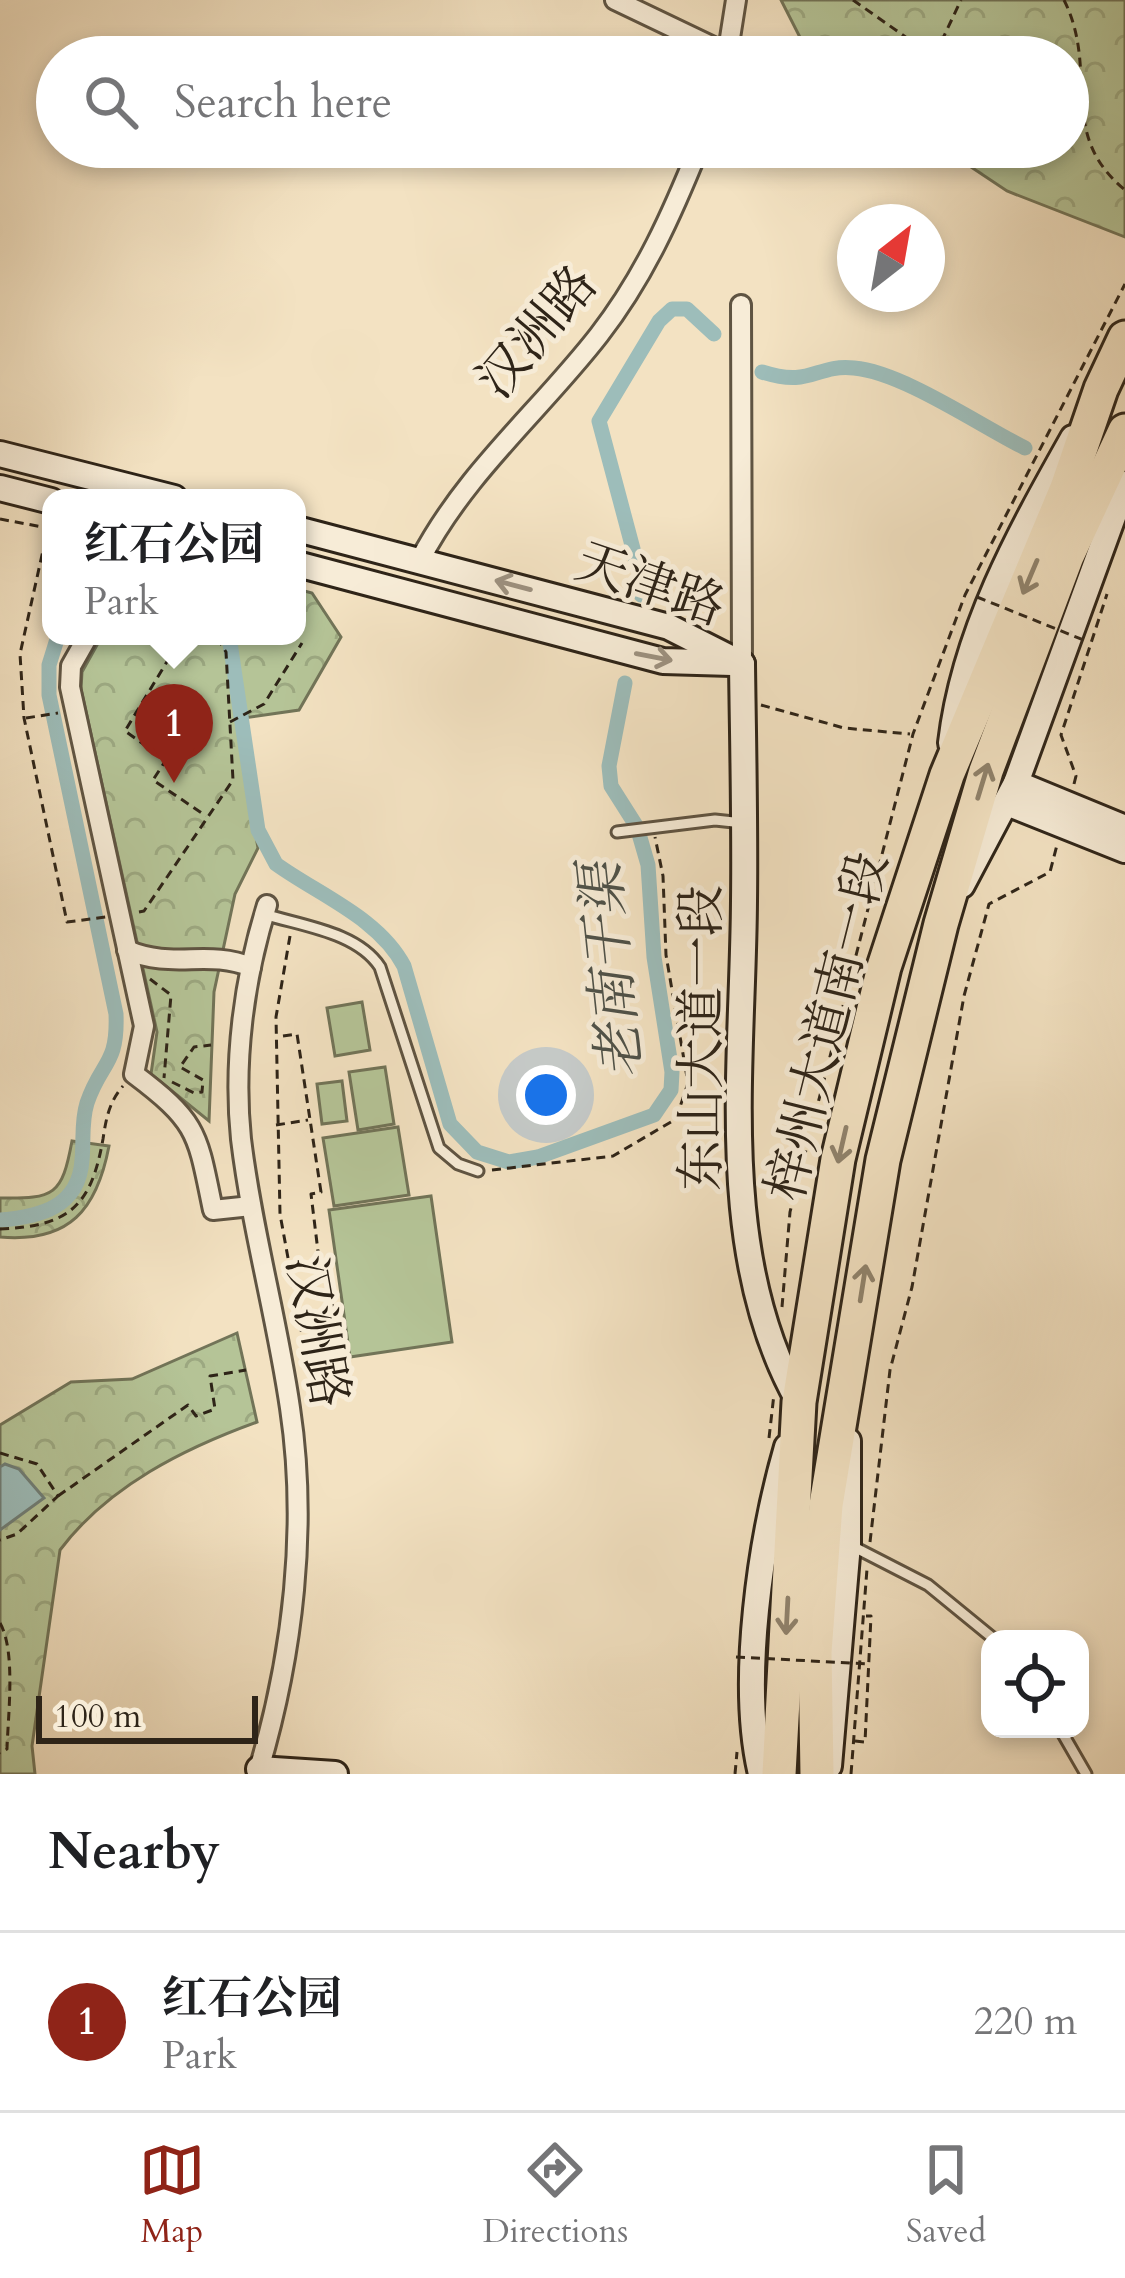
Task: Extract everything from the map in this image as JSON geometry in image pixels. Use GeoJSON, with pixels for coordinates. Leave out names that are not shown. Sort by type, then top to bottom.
{"type":"FeatureCollection","features":[{"type":"Feature","properties":{"kind":"highway","name":"梓州大道南一段"},"geometry":{"type":"LineString","coordinates":[[779,1774],[799,1402],[838,1160],[884,967],[947,775],[1125,338]]}},
{"type":"Feature","properties":{"kind":"highway","name":"梓州大道南一段"},"geometry":{"type":"LineString","coordinates":[[817,1774],[815,1652],[826,1505],[883,1160],[941,924],[986,771],[1067,556],[1125,431]]}},
{"type":"Feature","properties":{"kind":"street"},"geometry":{"type":"LineString","coordinates":[[615,0],[687,36]]}},
{"type":"Feature","properties":{"kind":"street"},"geometry":{"type":"LineString","coordinates":[[730,36],[736,0]]}},
{"type":"Feature","properties":{"kind":"street","name":"汉洲路"},"geometry":{"type":"LineString","coordinates":[[420,560],[493,452],[598,337],[644,270],[690,168]]}},
{"type":"Feature","properties":{"kind":"street"},"geometry":{"type":"LineString","coordinates":[[741,305],[742,664]]}},
{"type":"Feature","properties":{"kind":"street"},"geometry":{"type":"LineString","coordinates":[[0,454],[125,489]]}},
{"type":"Feature","properties":{"kind":"street"},"geometry":{"type":"LineString","coordinates":[[941,924],[1011,793],[1125,484]]}},
{"type":"Feature","properties":{"kind":"street"},"geometry":{"type":"LineString","coordinates":[[0,488],[42,499]]}},
{"type":"Feature","properties":{"kind":"street","name":"天津路"},"geometry":{"type":"LineString","coordinates":[[306,531],[669,627],[742,664]]}},
{"type":"Feature","properties":{"kind":"street","name":"天津路"},"geometry":{"type":"LineString","coordinates":[[306,566],[663,661],[742,664]]}},
{"type":"Feature","properties":{"kind":"street"},"geometry":{"type":"LineString","coordinates":[[83,645],[71,666],[70,687],[144,1026],[134,1074],[183,1114],[196,1136],[213,1210],[251,1206]]}},
{"type":"Feature","properties":{"kind":"street","name":"东山大道一段"},"geometry":{"type":"LineString","coordinates":[[742,664],[740,1058],[745,1202],[761,1307],[777,1363],[799,1402]]}},
{"type":"Feature","properties":{"kind":"street"},"geometry":{"type":"LineString","coordinates":[[1011,793],[1065,815],[1125,850]]}},
{"type":"Feature","properties":{"kind":"street"},"geometry":{"type":"LineString","coordinates":[[1065,815],[1125,828]]}},
{"type":"Feature","properties":{"kind":"street","name":"汉洲路"},"geometry":{"type":"LineString","coordinates":[[263,1772],[290,1625],[296,1496],[291,1410],[241,1134],[239,1072],[251,967],[265,909]]}},
{"type":"Feature","properties":{"kind":"street"},"geometry":{"type":"LineString","coordinates":[[128,950],[164,962],[221,958],[251,967]]}},
{"type":"Feature","properties":{"kind":"street"},"geometry":{"type":"LineString","coordinates":[[828,1774],[858,1549],[849,1370]]}},
{"type":"Feature","properties":{"kind":"street"},"geometry":{"type":"LineString","coordinates":[[760,1774],[754,1746],[755,1623],[777,1480],[799,1402]]}},
{"type":"Feature","properties":{"kind":"street"},"geometry":{"type":"LineString","coordinates":[[263,1772],[335,1774]]}},
{"type":"Feature","properties":{"kind":"lane"},"geometry":{"type":"LineString","coordinates":[[617,832],[715,820],[743,823]]}},
{"type":"Feature","properties":{"kind":"lane"},"geometry":{"type":"LineString","coordinates":[[265,909],[348,940],[372,956],[380,967],[439,1148],[458,1164],[478,1171]]}},
{"type":"Feature","properties":{"kind":"lane"},"geometry":{"type":"LineString","coordinates":[[858,1549],[928,1585],[983,1630]]}},
{"type":"Feature","properties":{"kind":"lane"},"geometry":{"type":"LineString","coordinates":[[1065,1738],[1086,1774]]}},
{"type":"Feature","properties":{"kind":"path"},"geometry":{"type":"LineString","coordinates":[[853,0],[904,36]]}},
{"type":"Feature","properties":{"kind":"path"},"geometry":{"type":"LineString","coordinates":[[944,36],[961,0]]}},
{"type":"Feature","properties":{"kind":"path"},"geometry":{"type":"LineString","coordinates":[[1064,0],[1078,36]]}},
{"type":"Feature","properties":{"kind":"path"},"geometry":{"type":"LineString","coordinates":[[1089,148],[1104,173],[1125,190]]}},
{"type":"Feature","properties":{"kind":"path"},"geometry":{"type":"LineString","coordinates":[[0,519],[42,527]]}},
{"type":"Feature","properties":{"kind":"path"},"geometry":{"type":"LineString","coordinates":[[42,555],[20,655],[24,718],[67,922],[120,916]]}},
{"type":"Feature","properties":{"kind":"path"},"geometry":{"type":"LineString","coordinates":[[851,1774],[864,1616],[858,1549],[964,996],[989,904],[1050,872],[1076,776],[1060,735],[1107,594]]}},
{"type":"Feature","properties":{"kind":"path"},"geometry":{"type":"LineString","coordinates":[[977,597],[1086,641]]}},
{"type":"Feature","properties":{"kind":"path"},"geometry":{"type":"LineString","coordinates":[[153,645],[168,660],[124,731],[166,760],[153,780],[208,818]]}},
{"type":"Feature","properties":{"kind":"path"},"geometry":{"type":"LineString","coordinates":[[144,911],[233,781],[226,652],[222,645]]}},
{"type":"Feature","properties":{"kind":"path"},"geometry":{"type":"LineString","coordinates":[[230,722],[264,704],[301,645]]}},
{"type":"Feature","properties":{"kind":"path"},"geometry":{"type":"LineString","coordinates":[[742,700],[844,728],[913,734]]}},
{"type":"Feature","properties":{"kind":"path"},"geometry":{"type":"LineString","coordinates":[[24,718],[75,711]]}},
{"type":"Feature","properties":{"kind":"path"},"geometry":{"type":"LineString","coordinates":[[478,1171],[613,1156],[676,1119],[688,1083],[666,955],[663,876],[652,825]]}},
{"type":"Feature","properties":{"kind":"path"},"geometry":{"type":"LineString","coordinates":[[293,923],[276,1017],[276,1125],[280,1214],[314,1401]]}},
{"type":"Feature","properties":{"kind":"path"},"geometry":{"type":"LineString","coordinates":[[144,975],[171,994],[164,1078],[194,1093],[202,1092],[203,1080],[180,1067],[194,1047],[211,1045]]}},
{"type":"Feature","properties":{"kind":"path"},"geometry":{"type":"LineString","coordinates":[[283,1036],[297,1034],[321,1192],[310,1194],[321,1276],[328,1276],[340,1359],[319,1362]]}},
{"type":"Feature","properties":{"kind":"path"},"geometry":{"type":"LineString","coordinates":[[0,1229],[52,1224],[84,1198],[95,1176],[106,1115],[114,1096],[134,1074]]}},
{"type":"Feature","properties":{"kind":"path"},"geometry":{"type":"LineString","coordinates":[[276,1125],[310,1120]]}},
{"type":"Feature","properties":{"kind":"path"},"geometry":{"type":"LineString","coordinates":[[0,1540],[17,1534],[58,1496],[188,1406],[196,1416],[215,1409],[210,1376],[246,1370]]}},
{"type":"Feature","properties":{"kind":"path"},"geometry":{"type":"LineString","coordinates":[[0,1453],[37,1464],[58,1496]]}},
{"type":"Feature","properties":{"kind":"path"},"geometry":{"type":"LineString","coordinates":[[854,1741],[865,1742],[871,1616],[864,1616]]}},
{"type":"Feature","properties":{"kind":"path"},"geometry":{"type":"LineString","coordinates":[[0,1623],[8,1636],[7,1749],[0,1754]]}},
{"type":"Feature","properties":{"kind":"path"},"geometry":{"type":"LineString","coordinates":[[736,1657],[870,1664]]}},
{"type":"Feature","properties":{"kind":"green space"},"geometry":{"type":"Polygon","coordinates":[[[781,0],[1125,0],[1125,237],[1007,191],[972,168],[1089,168],[1089,36],[799,36],[781,0]]]}},
{"type":"Feature","properties":{"kind":"green space"},"geometry":{"type":"Polygon","coordinates":[[[306,591],[312,593],[341,637],[299,710],[236,719],[258,848],[235,894],[214,992],[209,1121],[151,1074],[157,1032],[81,689],[82,672],[97,645],[306,645],[306,591]]]}},
{"type":"Feature","properties":{"kind":"green space"},"geometry":{"type":"Polygon","coordinates":[[[362,1002],[370,1050],[335,1056],[327,1008],[362,1002]]]}},
{"type":"Feature","properties":{"kind":"green space"},"geometry":{"type":"Polygon","coordinates":[[[385,1067],[394,1124],[358,1130],[349,1072],[385,1067]]]}},
{"type":"Feature","properties":{"kind":"green space"},"geometry":{"type":"Polygon","coordinates":[[[342,1081],[347,1121],[322,1124],[317,1084],[342,1081]]]}},
{"type":"Feature","properties":{"kind":"green space"},"geometry":{"type":"Polygon","coordinates":[[[398,1127],[409,1195],[334,1206],[323,1138],[398,1127]]]}},
{"type":"Feature","properties":{"kind":"green space"},"geometry":{"type":"Polygon","coordinates":[[[72,1141],[109,1146],[88,1204],[62,1227],[45,1234],[0,1237],[0,1198],[33,1197],[53,1190],[64,1173],[72,1141]]]}},
{"type":"Feature","properties":{"kind":"green space"},"geometry":{"type":"Polygon","coordinates":[[[431,1196],[452,1342],[350,1357],[329,1210],[431,1196]]]}},
{"type":"Feature","properties":{"kind":"green space"},"geometry":{"type":"Polygon","coordinates":[[[237,1333],[257,1422],[203,1444],[124,1488],[60,1550],[32,1746],[35,1774],[0,1774],[0,1425],[71,1382],[132,1379],[237,1333]]]}},
{"type":"Feature","properties":{"kind":"water"},"geometry":{"type":"Polygon","coordinates":[[[0,1467],[19,1469],[44,1498],[0,1530],[0,1467]]]}},
{"type":"Feature","properties":{"kind":"waterway","name":"老南干渠"},"geometry":{"type":"LineString","coordinates":[[641,595],[641,579],[599,421],[659,321],[672,309],[687,309],[714,334]]}},
{"type":"Feature","properties":{"kind":"waterway","name":"老南干渠"},"geometry":{"type":"LineString","coordinates":[[762,372],[792,378],[841,368],[873,372],[917,389],[1025,448]]}},
{"type":"Feature","properties":{"kind":"waterway","name":"老南干渠"},"geometry":{"type":"LineString","coordinates":[[0,1220],[43,1212],[74,1189],[87,1103],[111,1054],[116,1031],[49,695],[49,665],[55,645]]}},
{"type":"Feature","properties":{"kind":"waterway","name":"老南干渠"},"geometry":{"type":"LineString","coordinates":[[230,645],[258,830],[276,864],[364,921],[393,949],[404,966],[450,1124],[477,1152],[509,1162],[538,1157],[654,1115],[671,1090],[648,865],[637,827],[611,786],[609,766],[625,683]]}},
{"type":"Feature","properties":{"kind":"place","name":"红石公园"},"geometry":{"type":"Point","coordinates":[174,783]}}]}
